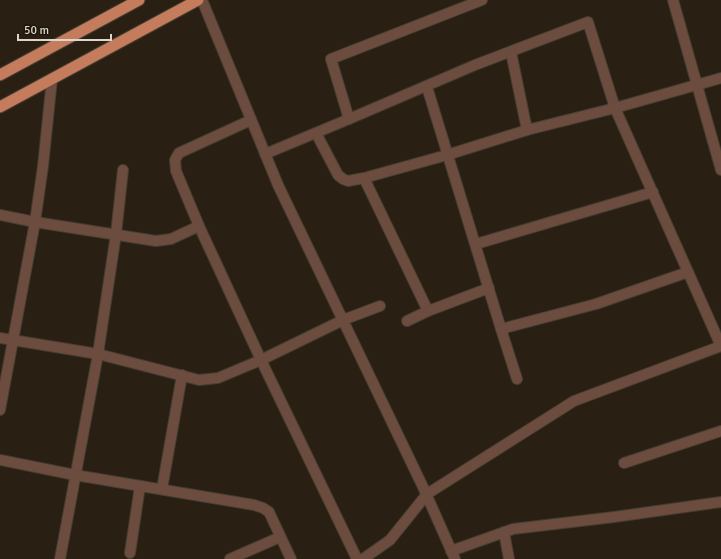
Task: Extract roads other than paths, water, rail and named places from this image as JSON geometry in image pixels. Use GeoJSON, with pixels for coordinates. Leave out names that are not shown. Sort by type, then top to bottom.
{"type":"FeatureCollection","features":[{"type":"Feature","properties":{"kind":"highway"},"geometry":{"type":"LineString","coordinates":[[0,75],[139,0]]}},
{"type":"Feature","properties":{"kind":"highway"},"geometry":{"type":"LineString","coordinates":[[0,107],[198,0]]}},
{"type":"Feature","properties":{"kind":"street"},"geometry":{"type":"LineString","coordinates":[[202,0],[278,185],[426,494],[453,555],[513,529],[721,502]]}},
{"type":"Feature","properties":{"kind":"street"},"geometry":{"type":"LineString","coordinates":[[350,119],[331,59],[482,0]]}},
{"type":"Feature","properties":{"kind":"street"},"geometry":{"type":"LineString","coordinates":[[673,0],[721,170]]}},
{"type":"Feature","properties":{"kind":"street"},"geometry":{"type":"LineString","coordinates":[[265,154],[427,87],[475,65],[588,22],[615,108],[721,346],[574,401],[426,494],[390,540],[363,559]]}},
{"type":"Feature","properties":{"kind":"street"},"geometry":{"type":"LineString","coordinates":[[511,52],[527,130]]}},
{"type":"Feature","properties":{"kind":"street"},"geometry":{"type":"LineString","coordinates":[[316,133],[338,175],[342,180],[348,181],[447,155],[527,130],[615,108],[721,78]]}},
{"type":"Feature","properties":{"kind":"street"},"geometry":{"type":"LineString","coordinates":[[0,410],[35,222],[43,166],[52,79]]}},
{"type":"Feature","properties":{"kind":"street"},"geometry":{"type":"LineString","coordinates":[[427,87],[517,379]]}},
{"type":"Feature","properties":{"kind":"street"},"geometry":{"type":"LineString","coordinates":[[251,120],[179,154],[175,160],[176,171],[199,226],[261,360],[357,559]]}},
{"type":"Feature","properties":{"kind":"street"},"geometry":{"type":"LineString","coordinates":[[60,559],[98,354],[116,234],[123,170]]}},
{"type":"Feature","properties":{"kind":"street"},"geometry":{"type":"LineString","coordinates":[[364,178],[428,311]]}},
{"type":"Feature","properties":{"kind":"street"},"geometry":{"type":"LineString","coordinates":[[476,244],[653,192]]}},
{"type":"Feature","properties":{"kind":"street"},"geometry":{"type":"LineString","coordinates":[[0,215],[156,241],[171,239],[199,226]]}},
{"type":"Feature","properties":{"kind":"street"},"geometry":{"type":"LineString","coordinates":[[501,329],[596,304],[688,272]]}},
{"type":"Feature","properties":{"kind":"street"},"geometry":{"type":"LineString","coordinates":[[407,321],[428,311],[488,288]]}},
{"type":"Feature","properties":{"kind":"street"},"geometry":{"type":"LineString","coordinates":[[0,338],[98,354],[199,380],[218,378],[261,360],[343,320],[380,306]]}},
{"type":"Feature","properties":{"kind":"street"},"geometry":{"type":"LineString","coordinates":[[162,489],[182,375]]}},
{"type":"Feature","properties":{"kind":"street"},"geometry":{"type":"LineString","coordinates":[[624,463],[721,431]]}},
{"type":"Feature","properties":{"kind":"street"},"geometry":{"type":"LineString","coordinates":[[0,460],[75,475],[254,505],[263,508],[269,512],[291,559]]}},
{"type":"Feature","properties":{"kind":"street"},"geometry":{"type":"LineString","coordinates":[[130,552],[140,486]]}},
{"type":"Feature","properties":{"kind":"street"},"geometry":{"type":"LineString","coordinates":[[504,532],[509,559]]}},
{"type":"Feature","properties":{"kind":"street"},"geometry":{"type":"LineString","coordinates":[[230,559],[280,537]]}}]}
